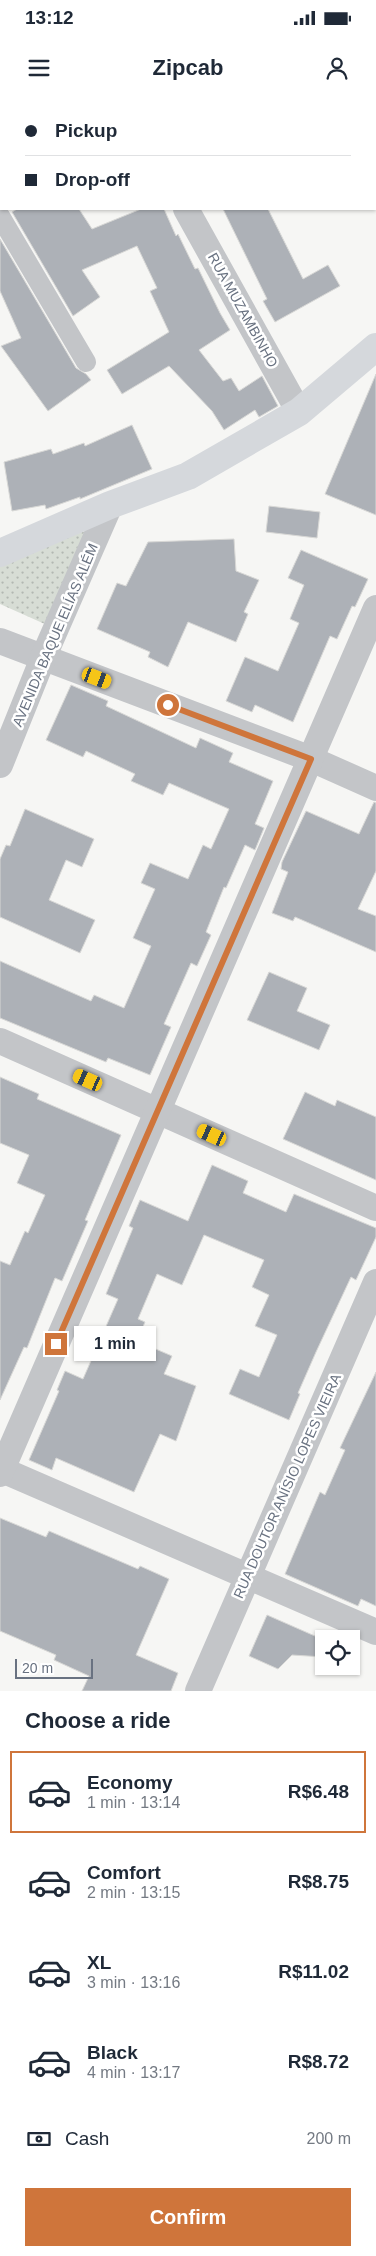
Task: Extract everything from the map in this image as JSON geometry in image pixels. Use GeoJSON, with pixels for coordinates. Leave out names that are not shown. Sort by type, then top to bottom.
{"type":"FeatureCollection","features":[{"type":"Feature","properties":{"kind":"main road"},"geometry":{"type":"LineString","coordinates":[[0,554],[110,505],[188,476],[299,412],[376,346]]}},
{"type":"Feature","properties":{"kind":"street","name":"RUA MUZAMBINHO"},"geometry":{"type":"LineString","coordinates":[[187,210],[299,412]]}},
{"type":"Feature","properties":{"kind":"street"},"geometry":{"type":"LineString","coordinates":[[0,216],[86,362]]}},
{"type":"Feature","properties":{"kind":"street","name":"AVENIDA BAQUE ELÍAS ALÉM"},"geometry":{"type":"LineString","coordinates":[[0,765],[43,658],[110,505]]}},
{"type":"Feature","properties":{"kind":"street"},"geometry":{"type":"LineString","coordinates":[[376,608],[1,1471],[376,1632]]}},
{"type":"Feature","properties":{"kind":"street"},"geometry":{"type":"LineString","coordinates":[[0,641],[311,759],[376,788]]}},
{"type":"Feature","properties":{"kind":"street"},"geometry":{"type":"LineString","coordinates":[[0,1041],[376,1208]]}},
{"type":"Feature","properties":{"kind":"street","name":"RUA DOUTOR ANÍSIO LOPES VIEIRA"},"geometry":{"type":"LineString","coordinates":[[198,1691],[376,1282]]}},
{"type":"Feature","properties":{"kind":"shaded area"},"geometry":{"type":"Polygon","coordinates":[[[91,529],[47,625],[0,604],[0,561],[91,529]]]}},
{"type":"Feature","properties":{"kind":"building"},"geometry":{"type":"Polygon","coordinates":[[[15,210],[80,210],[92,229],[139,210],[164,210],[176,236],[178,234],[195,269],[198,268],[230,330],[199,350],[223,381],[231,378],[239,391],[262,376],[278,406],[259,417],[255,410],[224,430],[212,411],[169,366],[122,394],[107,370],[169,332],[150,291],[157,288],[137,246],[82,270],[100,297],[73,316],[12,212],[15,210]]]}},
{"type":"Feature","properties":{"kind":"building"},"geometry":{"type":"Polygon","coordinates":[[[223,210],[268,210],[303,279],[328,265],[340,286],[275,322],[263,301],[267,299],[223,210]]]}},
{"type":"Feature","properties":{"kind":"building"},"geometry":{"type":"Polygon","coordinates":[[[0,239],[76,368],[86,374],[91,380],[48,411],[1,346],[21,338],[0,291],[0,239]]]}},
{"type":"Feature","properties":{"kind":"building"},"geometry":{"type":"Polygon","coordinates":[[[376,374],[376,515],[325,494],[376,374]]]}},
{"type":"Feature","properties":{"kind":"building"},"geometry":{"type":"Polygon","coordinates":[[[132,425],[152,469],[80,499],[80,497],[46,509],[45,505],[12,511],[4,462],[51,449],[53,454],[84,443],[85,446],[132,425]]]}},
{"type":"Feature","properties":{"kind":"building"},"geometry":{"type":"Polygon","coordinates":[[[269,506],[320,512],[317,538],[266,532],[269,506]]]}},
{"type":"Feature","properties":{"kind":"building"},"geometry":{"type":"Polygon","coordinates":[[[234,539],[236,571],[259,580],[244,612],[248,614],[236,642],[188,622],[168,667],[148,657],[150,652],[97,629],[117,583],[126,586],[148,542],[234,539]]]}},
{"type":"Feature","properties":{"kind":"building"},"geometry":{"type":"Polygon","coordinates":[[[301,550],[368,579],[355,607],[352,606],[337,639],[330,636],[293,722],[255,705],[252,712],[226,701],[245,657],[278,671],[299,623],[290,619],[304,585],[288,578],[301,550]]]}},
{"type":"Feature","properties":{"kind":"building"},"geometry":{"type":"Polygon","coordinates":[[[71,685],[108,701],[106,706],[196,748],[200,738],[233,753],[229,762],[273,781],[255,824],[264,828],[255,850],[245,845],[226,888],[224,887],[206,932],[211,935],[197,966],[191,963],[164,1024],[171,1027],[150,1075],[108,1058],[106,1062],[0,1018],[0,961],[91,1001],[94,995],[124,1008],[151,946],[133,938],[155,889],[141,883],[150,863],[188,879],[203,845],[211,849],[229,809],[169,783],[163,795],[131,781],[135,774],[86,751],[83,757],[46,740],[71,685]]]}},
{"type":"Feature","properties":{"kind":"building"},"geometry":{"type":"Polygon","coordinates":[[[374,802],[376,803],[376,871],[358,909],[376,916],[376,952],[295,917],[293,921],[272,913],[288,872],[281,869],[282,862],[306,811],[359,834],[374,802]]]}},
{"type":"Feature","properties":{"kind":"building"},"geometry":{"type":"Polygon","coordinates":[[[25,809],[94,839],[82,867],[66,860],[49,900],[95,920],[80,953],[0,917],[0,859],[6,845],[10,846],[25,809]]]}},
{"type":"Feature","properties":{"kind":"building"},"geometry":{"type":"Polygon","coordinates":[[[269,972],[307,988],[297,1011],[330,1025],[319,1050],[247,1020],[269,972]]]}},
{"type":"Feature","properties":{"kind":"building"},"geometry":{"type":"Polygon","coordinates":[[[0,1077],[39,1094],[37,1099],[121,1135],[85,1220],[88,1221],[62,1281],[55,1278],[27,1348],[24,1347],[0,1400],[0,1261],[10,1265],[25,1231],[28,1233],[45,1195],[17,1183],[29,1155],[0,1143],[0,1077]]]}},
{"type":"Feature","properties":{"kind":"building"},"geometry":{"type":"Polygon","coordinates":[[[305,1092],[335,1106],[337,1100],[376,1117],[376,1180],[283,1139],[305,1092]]]}},
{"type":"Feature","properties":{"kind":"building"},"geometry":{"type":"Polygon","coordinates":[[[212,1165],[248,1181],[243,1193],[286,1212],[294,1194],[376,1228],[376,1237],[356,1280],[351,1277],[298,1393],[300,1394],[289,1420],[229,1394],[240,1369],[259,1377],[277,1335],[255,1326],[269,1295],[252,1287],[264,1260],[204,1235],[182,1285],[157,1274],[138,1319],[145,1322],[137,1341],[172,1356],[164,1374],[196,1386],[176,1441],[160,1434],[134,1492],[56,1458],[52,1470],[29,1460],[59,1391],[57,1390],[65,1371],[83,1379],[118,1299],[106,1294],[133,1228],[129,1226],[140,1200],[188,1221],[212,1165]]]}},
{"type":"Feature","properties":{"kind":"building"},"geometry":{"type":"Polygon","coordinates":[[[376,1372],[376,1606],[361,1599],[358,1606],[285,1574],[320,1492],[325,1495],[345,1450],[340,1448],[376,1372]]]}},
{"type":"Feature","properties":{"kind":"building"},"geometry":{"type":"Polygon","coordinates":[[[0,1518],[46,1537],[49,1531],[138,1569],[140,1566],[169,1579],[136,1655],[178,1673],[171,1691],[82,1691],[89,1676],[54,1660],[56,1655],[0,1631],[0,1518]]]}},
{"type":"Feature","properties":{"kind":"building"},"geometry":{"type":"Polygon","coordinates":[[[267,1615],[315,1636],[315,1656],[292,1655],[278,1669],[249,1656],[267,1615]]]}},
{"type":"Feature","properties":{"kind":"route"},"geometry":{"type":"LineString","coordinates":[[56,1344],[311,759],[168,705]]}}]}
